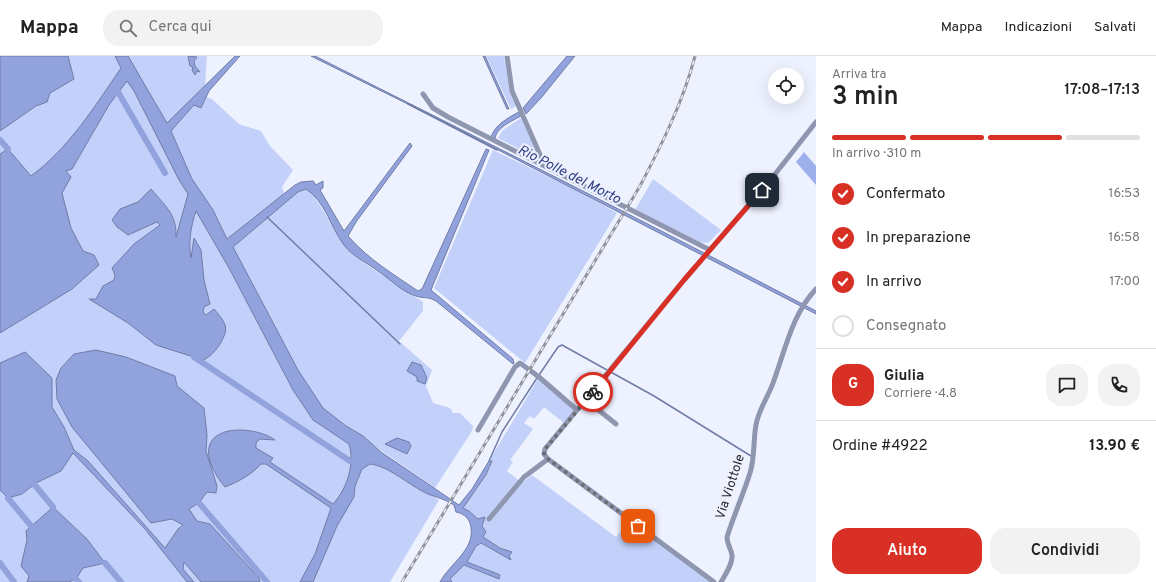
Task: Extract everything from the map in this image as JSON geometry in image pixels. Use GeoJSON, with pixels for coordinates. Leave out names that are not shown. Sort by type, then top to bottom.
{"type":"FeatureCollection","features":[{"type":"Feature","properties":{"kind":"street"},"geometry":{"type":"LineString","coordinates":[[507,56],[508,74],[512,91],[545,166]]}},
{"type":"Feature","properties":{"kind":"street"},"geometry":{"type":"LineString","coordinates":[[423,94],[433,108],[448,117],[709,251]]}},
{"type":"Feature","properties":{"kind":"street"},"geometry":{"type":"LineString","coordinates":[[714,582],[548,459],[544,454],[545,449],[684,280],[772,178],[816,122]]}},
{"type":"Feature","properties":{"kind":"street","name":"Via Viottole"},"geometry":{"type":"LineString","coordinates":[[721,582],[731,564],[732,555],[727,545],[726,536],[750,472],[756,424],[773,382],[784,348],[802,309],[808,298],[816,289]]}},
{"type":"Feature","properties":{"kind":"street"},"geometry":{"type":"LineString","coordinates":[[478,430],[515,367],[520,363],[538,376],[577,410]]}},
{"type":"Feature","properties":{"kind":"street"},"geometry":{"type":"LineString","coordinates":[[586,400],[616,424]]}},
{"type":"Feature","properties":{"kind":"street"},"geometry":{"type":"LineString","coordinates":[[489,519],[524,477],[548,459]]}},
{"type":"Feature","properties":{"kind":"shaded area"},"geometry":{"type":"Polygon","coordinates":[[[0,56],[125,56],[182,157],[171,131],[194,105],[203,104],[207,97],[213,100],[239,124],[261,131],[270,146],[293,170],[282,187],[284,194],[227,239],[233,246],[298,192],[306,189],[311,192],[344,245],[357,258],[423,302],[423,311],[399,341],[432,370],[426,386],[433,403],[450,408],[453,413],[460,413],[473,426],[472,431],[435,488],[346,426],[335,428],[439,500],[390,582],[0,582],[0,56]]]}},
{"type":"Feature","properties":{"kind":"shaded area"},"geometry":{"type":"Polygon","coordinates":[[[0,56],[68,56],[74,79],[50,93],[47,102],[36,106],[0,131],[0,56]]]}},
{"type":"Feature","properties":{"kind":"shaded area"},"geometry":{"type":"Polygon","coordinates":[[[115,56],[128,56],[167,123],[235,56],[240,56],[209,91],[201,108],[194,105],[171,131],[192,179],[213,210],[227,239],[295,185],[301,182],[313,181],[316,185],[323,181],[323,188],[320,190],[344,231],[410,143],[412,146],[356,222],[348,236],[372,259],[418,291],[422,289],[486,149],[489,150],[431,290],[513,359],[513,364],[436,301],[406,292],[351,253],[339,238],[318,200],[306,189],[298,192],[233,247],[298,370],[323,408],[346,426],[363,436],[381,452],[459,505],[472,489],[489,461],[492,461],[486,475],[463,508],[478,519],[485,517],[482,526],[486,532],[483,537],[500,548],[512,552],[509,556],[511,560],[481,543],[476,546],[467,562],[500,575],[499,579],[464,565],[450,579],[452,582],[440,582],[444,575],[467,548],[471,532],[468,519],[456,512],[454,505],[428,494],[385,468],[370,464],[362,469],[355,486],[354,497],[337,526],[313,582],[300,582],[315,554],[331,508],[266,464],[261,464],[249,475],[230,485],[225,487],[222,483],[213,468],[208,452],[213,439],[228,431],[249,431],[268,436],[275,440],[260,439],[256,443],[256,448],[273,458],[270,462],[333,504],[346,484],[350,468],[351,452],[349,444],[313,420],[293,390],[229,268],[196,211],[190,234],[190,253],[191,258],[194,238],[201,250],[204,280],[210,304],[204,307],[203,312],[206,315],[214,309],[223,321],[226,329],[222,340],[211,355],[203,360],[156,345],[128,323],[89,299],[96,299],[103,286],[114,280],[115,275],[112,268],[134,244],[160,225],[157,222],[128,235],[117,227],[112,220],[120,209],[138,202],[151,189],[172,216],[176,229],[176,237],[188,194],[179,180],[134,91],[127,81],[109,105],[72,169],[66,171],[71,177],[62,193],[71,228],[83,251],[94,255],[99,265],[72,289],[0,333],[0,154],[8,149],[31,176],[45,165],[80,126],[121,68],[115,56]]]}},
{"type":"Feature","properties":{"kind":"shaded area"},"geometry":{"type":"Polygon","coordinates":[[[128,56],[207,56],[205,86],[167,123],[128,56]]]}},
{"type":"Feature","properties":{"kind":"shaded area"},"geometry":{"type":"Polygon","coordinates":[[[188,56],[197,57],[194,61],[195,66],[200,72],[197,71],[195,75],[192,70],[193,67],[190,66],[188,56]]]}},
{"type":"Feature","properties":{"kind":"shaded area"},"geometry":{"type":"Polygon","coordinates":[[[311,56],[315,56],[629,214],[816,311],[816,314],[448,124],[311,56]]]}},
{"type":"Feature","properties":{"kind":"shaded area"},"geometry":{"type":"Polygon","coordinates":[[[483,56],[485,56],[509,109],[507,109],[483,56]]]}},
{"type":"Feature","properties":{"kind":"shaded area"},"geometry":{"type":"Polygon","coordinates":[[[486,56],[504,56],[510,93],[516,106],[511,109],[486,56]]]}},
{"type":"Feature","properties":{"kind":"shaded area"},"geometry":{"type":"Polygon","coordinates":[[[567,56],[575,56],[526,114],[523,108],[567,56]]]}},
{"type":"Feature","properties":{"kind":"shaded area"},"geometry":{"type":"Polygon","coordinates":[[[519,112],[521,116],[501,128],[495,140],[491,138],[498,126],[506,119],[519,112]]]}},
{"type":"Feature","properties":{"kind":"shaded area"},"geometry":{"type":"Polygon","coordinates":[[[521,118],[540,160],[498,138],[503,130],[521,118]]]}},
{"type":"Feature","properties":{"kind":"shaded area"},"geometry":{"type":"Polygon","coordinates":[[[493,150],[572,188],[617,213],[525,363],[434,288],[493,150]]]}},
{"type":"Feature","properties":{"kind":"shaded area"},"geometry":{"type":"Polygon","coordinates":[[[804,152],[816,166],[816,185],[796,162],[804,152]]]}},
{"type":"Feature","properties":{"kind":"shaded area"},"geometry":{"type":"Polygon","coordinates":[[[653,179],[721,230],[708,243],[700,242],[635,210],[653,179]]]}},
{"type":"Feature","properties":{"kind":"shaded area"},"geometry":{"type":"Polygon","coordinates":[[[96,350],[126,357],[175,376],[177,386],[204,408],[207,435],[206,451],[217,486],[216,493],[207,492],[199,503],[189,509],[197,521],[210,524],[259,578],[260,582],[201,582],[184,562],[183,569],[194,582],[187,582],[145,529],[73,453],[61,471],[36,483],[22,494],[8,498],[0,490],[0,363],[25,352],[52,378],[52,407],[64,427],[74,450],[88,461],[165,548],[178,529],[183,525],[172,519],[151,523],[72,427],[57,399],[56,380],[61,368],[74,354],[96,350]]]}},
{"type":"Feature","properties":{"kind":"shaded area"},"geometry":{"type":"Polygon","coordinates":[[[412,362],[421,365],[427,378],[425,384],[417,381],[417,377],[407,371],[412,362]]]}},
{"type":"Feature","properties":{"kind":"shaded area"},"geometry":{"type":"Polygon","coordinates":[[[538,379],[574,410],[564,423],[544,407],[534,419],[530,416],[524,423],[533,429],[510,460],[513,462],[507,471],[522,483],[532,475],[616,537],[630,521],[710,582],[452,582],[450,579],[464,565],[493,577],[500,575],[467,562],[476,546],[481,543],[511,560],[509,556],[510,552],[493,544],[483,537],[486,532],[482,526],[484,518],[478,519],[463,508],[487,474],[492,461],[489,461],[538,379]]]}},
{"type":"Feature","properties":{"kind":"shaded area"},"geometry":{"type":"Polygon","coordinates":[[[397,438],[409,442],[411,446],[407,454],[385,444],[397,438]]]}},
{"type":"Feature","properties":{"kind":"shaded area"},"geometry":{"type":"Polygon","coordinates":[[[53,507],[87,539],[105,563],[83,568],[76,579],[69,582],[27,582],[29,576],[21,566],[27,540],[26,531],[53,507]]]}},
{"type":"Feature","properties":{"kind":"waterway"},"geometry":{"type":"LineString","coordinates":[[118,92],[165,173]]}},
{"type":"Feature","properties":{"kind":"waterway","name":"Rio Polle del Morto"},"geometry":{"type":"LineString","coordinates":[[408,104],[497,150]]}},
{"type":"Feature","properties":{"kind":"waterway"},"geometry":{"type":"LineString","coordinates":[[0,140],[8,149]]}},
{"type":"Feature","properties":{"kind":"waterway"},"geometry":{"type":"LineString","coordinates":[[267,217],[400,344]]}},
{"type":"Feature","properties":{"kind":"waterway"},"geometry":{"type":"LineString","coordinates":[[539,375],[558,347],[562,345],[654,396],[751,456]]}},
{"type":"Feature","properties":{"kind":"waterway"},"geometry":{"type":"LineString","coordinates":[[194,357],[350,461]]}},
{"type":"Feature","properties":{"kind":"waterway"},"geometry":{"type":"LineString","coordinates":[[489,461],[502,432],[537,378]]}},
{"type":"Feature","properties":{"kind":"waterway"},"geometry":{"type":"LineString","coordinates":[[34,484],[53,507]]}},
{"type":"Feature","properties":{"kind":"waterway"},"geometry":{"type":"LineString","coordinates":[[8,498],[32,527]]}},
{"type":"Feature","properties":{"kind":"waterway"},"geometry":{"type":"LineString","coordinates":[[199,503],[267,582]]}},
{"type":"Feature","properties":{"kind":"waterway"},"geometry":{"type":"LineString","coordinates":[[0,563],[14,582]]}},
{"type":"Feature","properties":{"kind":"waterway"},"geometry":{"type":"LineString","coordinates":[[105,563],[121,582]]}},
{"type":"Feature","properties":{"kind":"waterway"},"geometry":{"type":"LineString","coordinates":[[76,579],[79,582]]}},
{"type":"Feature","properties":{"kind":"railway"},"geometry":{"type":"LineString","coordinates":[[402,582],[640,186],[664,139],[678,106],[695,56]]}},
{"type":"Feature","properties":{"kind":"way so far"},"geometry":{"type":"LineString","coordinates":[[593,392],[545,449],[544,454],[548,459],[638,526]]}},
{"type":"Feature","properties":{"kind":"route"},"geometry":{"type":"LineString","coordinates":[[593,392],[684,280],[703,260],[762,190]]}}]}
